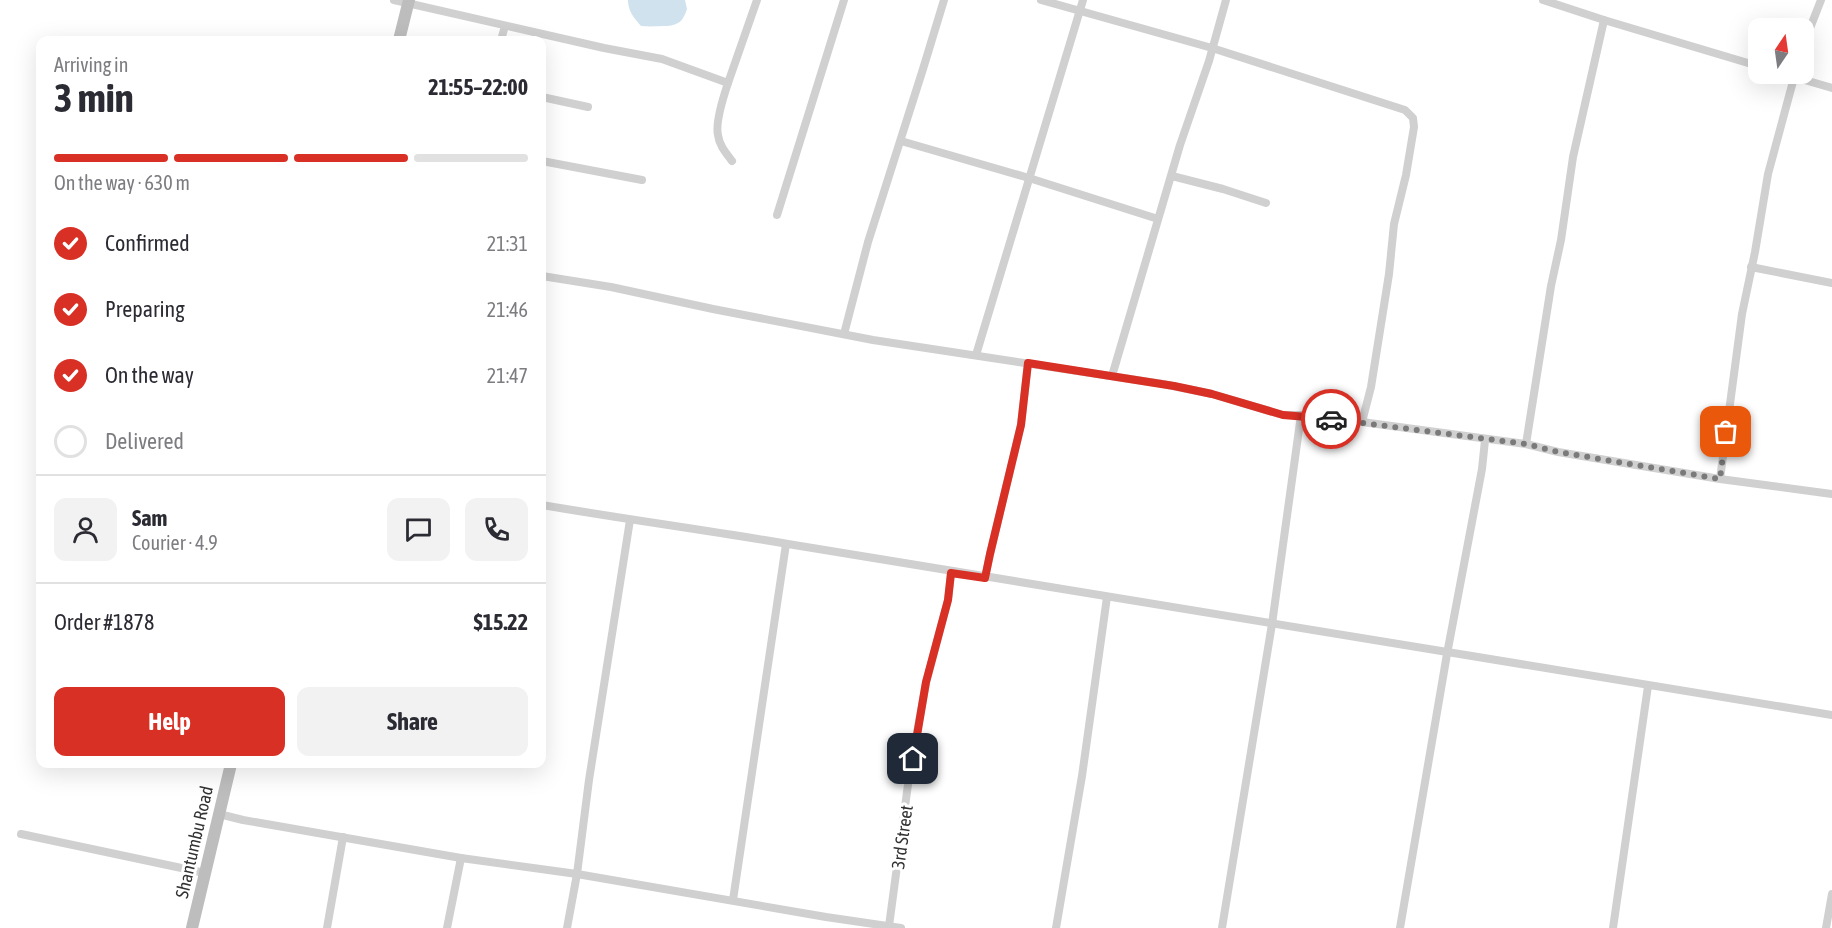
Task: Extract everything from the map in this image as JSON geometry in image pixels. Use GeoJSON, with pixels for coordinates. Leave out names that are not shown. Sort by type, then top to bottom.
{"type":"FeatureCollection","features":[{"type":"Feature","properties":{"kind":"street"},"geometry":{"type":"LineString","coordinates":[[394,0],[662,59],[728,82]]}},
{"type":"Feature","properties":{"kind":"street"},"geometry":{"type":"LineString","coordinates":[[732,161],[717,135],[722,100],[758,0]]}},
{"type":"Feature","properties":{"kind":"street"},"geometry":{"type":"LineString","coordinates":[[777,214],[844,0]]}},
{"type":"Feature","properties":{"kind":"street"},"geometry":{"type":"LineString","coordinates":[[844,334],[868,242],[944,0]]}},
{"type":"Feature","properties":{"kind":"street"},"geometry":{"type":"LineString","coordinates":[[1041,0],[1212,48],[1405,110],[1413,118],[1414,127],[1407,175],[1394,224],[1389,274],[1373,378],[1362,422]]}},
{"type":"Feature","properties":{"kind":"street"},"geometry":{"type":"LineString","coordinates":[[976,355],[1083,0]]}},
{"type":"Feature","properties":{"kind":"street"},"geometry":{"type":"LineString","coordinates":[[1112,376],[1226,0]]}},
{"type":"Feature","properties":{"kind":"street"},"geometry":{"type":"LineString","coordinates":[[1543,0],[1748,63]]}},
{"type":"Feature","properties":{"kind":"street"},"geometry":{"type":"LineString","coordinates":[[1814,18],[1821,0]]}},
{"type":"Feature","properties":{"kind":"street"},"geometry":{"type":"LineString","coordinates":[[400,36],[408,2]]}},
{"type":"Feature","properties":{"kind":"street"},"geometry":{"type":"LineString","coordinates":[[1526,444],[1573,157],[1604,20]]}},
{"type":"Feature","properties":{"kind":"street"},"geometry":{"type":"LineString","coordinates":[[502,36],[505,26]]}},
{"type":"Feature","properties":{"kind":"street"},"geometry":{"type":"LineString","coordinates":[[1814,82],[1832,88]]}},
{"type":"Feature","properties":{"kind":"street"},"geometry":{"type":"LineString","coordinates":[[1720,479],[1742,314],[1768,174],[1792,84]]}},
{"type":"Feature","properties":{"kind":"street"},"geometry":{"type":"LineString","coordinates":[[546,98],[588,106]]}},
{"type":"Feature","properties":{"kind":"street"},"geometry":{"type":"LineString","coordinates":[[901,141],[1158,219]]}},
{"type":"Feature","properties":{"kind":"street"},"geometry":{"type":"LineString","coordinates":[[546,162],[642,180]]}},
{"type":"Feature","properties":{"kind":"street"},"geometry":{"type":"LineString","coordinates":[[1172,176],[1266,203]]}},
{"type":"Feature","properties":{"kind":"street"},"geometry":{"type":"LineString","coordinates":[[1751,267],[1832,283]]}},
{"type":"Feature","properties":{"kind":"street"},"geometry":{"type":"LineString","coordinates":[[546,277],[611,287],[873,340],[1112,376],[1212,394],[1283,415],[1362,422],[1526,444],[1558,452],[1720,479],[1832,494]]}},
{"type":"Feature","properties":{"kind":"street"},"geometry":{"type":"LineString","coordinates":[[985,578],[1021,425],[1028,363]]}},
{"type":"Feature","properties":{"kind":"street"},"geometry":{"type":"LineString","coordinates":[[1222,928],[1272,624],[1301,415]]}},
{"type":"Feature","properties":{"kind":"street"},"geometry":{"type":"LineString","coordinates":[[1400,928],[1447,654],[1480,481],[1485,440]]}},
{"type":"Feature","properties":{"kind":"street"},"geometry":{"type":"LineString","coordinates":[[546,506],[786,543],[951,573],[1832,716]]}},
{"type":"Feature","properties":{"kind":"street"},"geometry":{"type":"LineString","coordinates":[[567,928],[630,520]]}},
{"type":"Feature","properties":{"kind":"street"},"geometry":{"type":"LineString","coordinates":[[733,900],[786,543]]}},
{"type":"Feature","properties":{"kind":"street","name":"3rd Street"},"geometry":{"type":"LineString","coordinates":[[889,926],[911,767],[926,682],[948,600],[951,573]]}},
{"type":"Feature","properties":{"kind":"street"},"geometry":{"type":"LineString","coordinates":[[1056,928],[1080,787],[1107,597]]}},
{"type":"Feature","properties":{"kind":"street"},"geometry":{"type":"LineString","coordinates":[[1612,928],[1648,686]]}},
{"type":"Feature","properties":{"kind":"street","name":"Shantumbu Road"},"geometry":{"type":"LineString","coordinates":[[192,928],[230,768]]}},
{"type":"Feature","properties":{"kind":"street"},"geometry":{"type":"LineString","coordinates":[[219,814],[461,858],[577,874],[901,928]]}},
{"type":"Feature","properties":{"kind":"street"},"geometry":{"type":"LineString","coordinates":[[21,834],[205,873]]}},
{"type":"Feature","properties":{"kind":"street"},"geometry":{"type":"LineString","coordinates":[[327,928],[343,837]]}},
{"type":"Feature","properties":{"kind":"street"},"geometry":{"type":"LineString","coordinates":[[447,928],[461,858]]}},
{"type":"Feature","properties":{"kind":"street"},"geometry":{"type":"LineString","coordinates":[[1829,924],[1832,894]]}},
{"type":"Feature","properties":{"kind":"street"},"geometry":{"type":"LineString","coordinates":[[824,928],[826,917]]}},
{"type":"Feature","properties":{"kind":"water"},"geometry":{"type":"Polygon","coordinates":[[[628,0],[685,0],[687,9],[682,19],[675,25],[641,26],[630,11],[628,0]]]}},
{"type":"Feature","properties":{"kind":"way so far"},"geometry":{"type":"LineString","coordinates":[[1331,419],[1526,444],[1558,452],[1720,479],[1726,432]]}},
{"type":"Feature","properties":{"kind":"route"},"geometry":{"type":"LineString","coordinates":[[913,759],[926,682],[948,600],[951,573],[985,578],[1021,425],[1028,363],[1174,386],[1233,399],[1255,408],[1283,415],[1331,419]]}}]}
